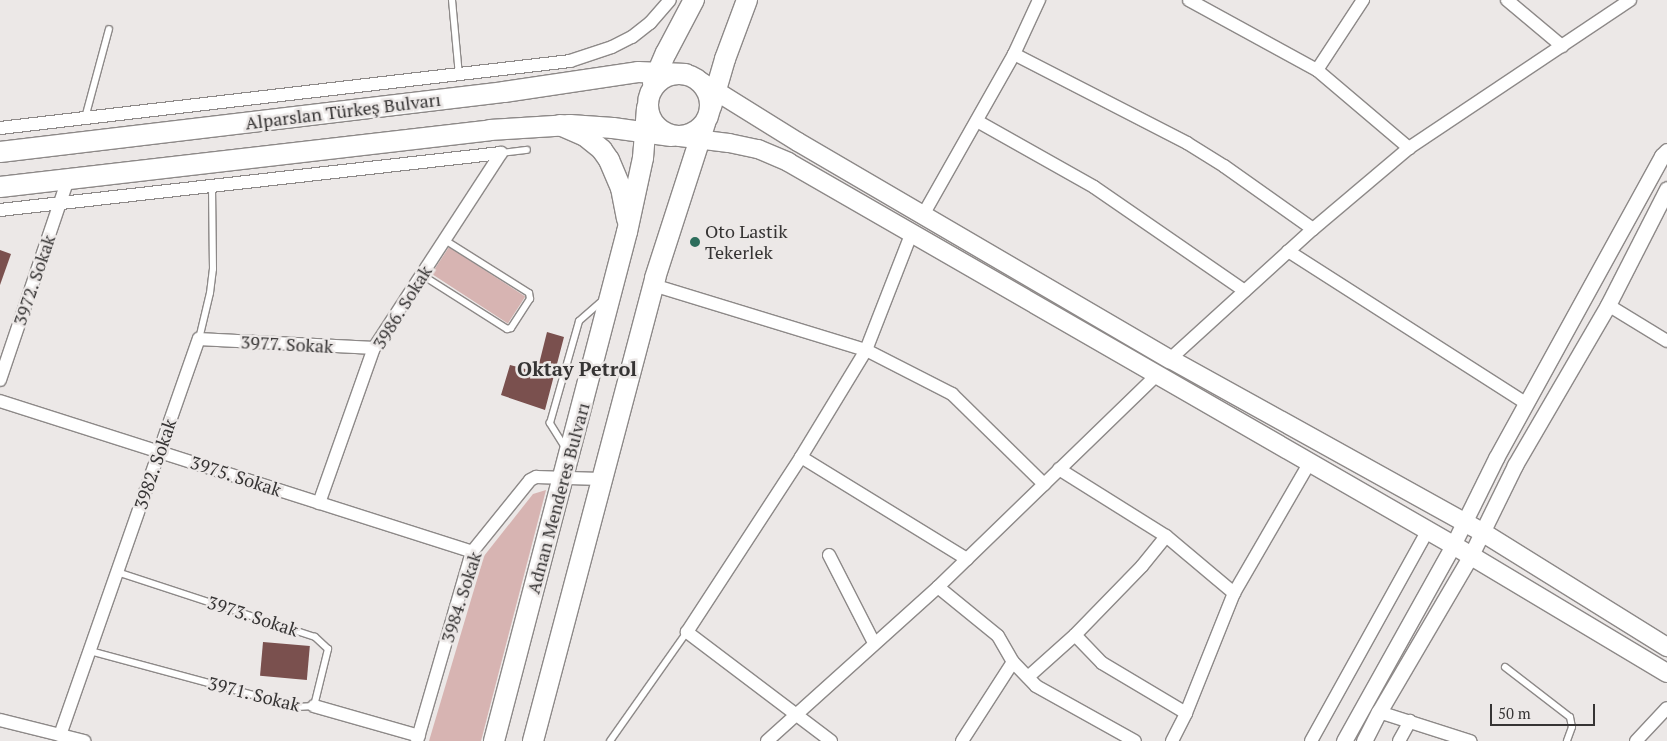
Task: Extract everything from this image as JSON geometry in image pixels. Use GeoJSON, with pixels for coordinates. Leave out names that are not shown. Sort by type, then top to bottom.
{"type":"FeatureCollection","features":[{"type":"Feature","properties":{"kind":"main road","name":"Adnan Menderes Bulvarı"},"geometry":{"type":"LineString","coordinates":[[494,741],[628,226],[643,158],[648,103],[657,72],[694,0]]}},
{"type":"Feature","properties":{"kind":"main road","name":"Adnan Menderes Bulvarı"},"geometry":{"type":"LineString","coordinates":[[533,741],[693,129],[716,90],[747,0]]}},
{"type":"Feature","properties":{"kind":"main road","name":"Alparslan Türkeş Bulvarı"},"geometry":{"type":"LineString","coordinates":[[0,152],[461,97],[620,74],[657,72],[691,76]]}},
{"type":"Feature","properties":{"kind":"main road"},"geometry":{"type":"LineString","coordinates":[[1667,647],[1482,532],[1170,359],[798,142],[691,76],[676,73],[666,76],[657,82],[648,103],[654,125],[693,129],[729,143],[772,154],[912,232],[1428,530],[1667,673]]}},
{"type":"Feature","properties":{"kind":"main road"},"geometry":{"type":"LineString","coordinates":[[691,76],[708,94],[711,104],[693,129]]}},
{"type":"Feature","properties":{"kind":"main road","name":"Alparslan Türkeş Bulvarı"},"geometry":{"type":"LineString","coordinates":[[0,187],[490,130],[560,126],[646,132],[693,129]]}},
{"type":"Feature","properties":{"kind":"main road"},"geometry":{"type":"LineString","coordinates":[[560,126],[585,136],[602,150],[609,160],[621,188],[628,226]]}},
{"type":"Feature","properties":{"kind":"main road"},"geometry":{"type":"LineString","coordinates":[[1157,375],[1170,359]]}},
{"type":"Feature","properties":{"kind":"street"},"geometry":{"type":"LineString","coordinates":[[0,128],[533,67],[592,55],[632,37],[650,24],[670,0]]}},
{"type":"Feature","properties":{"kind":"street"},"geometry":{"type":"LineString","coordinates":[[923,215],[1014,54],[1040,0]]}},
{"type":"Feature","properties":{"kind":"street"},"geometry":{"type":"LineString","coordinates":[[1189,0],[1316,70],[1409,148]]}},
{"type":"Feature","properties":{"kind":"street"},"geometry":{"type":"LineString","coordinates":[[1316,70],[1363,0]]}},
{"type":"Feature","properties":{"kind":"street"},"geometry":{"type":"LineString","coordinates":[[1507,0],[1562,46]]}},
{"type":"Feature","properties":{"kind":"street"},"geometry":{"type":"LineString","coordinates":[[1170,359],[1313,229],[1409,148],[1630,0]]}},
{"type":"Feature","properties":{"kind":"street"},"geometry":{"type":"LineString","coordinates":[[1014,54],[1187,143],[1224,166],[1313,229]]}},
{"type":"Feature","properties":{"kind":"street"},"geometry":{"type":"LineString","coordinates":[[459,75],[461,97]]}},
{"type":"Feature","properties":{"kind":"street"},"geometry":{"type":"LineString","coordinates":[[977,121],[1094,187],[1245,291]]}},
{"type":"Feature","properties":{"kind":"street"},"geometry":{"type":"LineString","coordinates":[[1344,741],[1363,703],[1453,545],[1463,522],[1526,403],[1662,156],[1667,151]]}},
{"type":"Feature","properties":{"kind":"street"},"geometry":{"type":"LineString","coordinates":[[0,210],[501,153]]}},
{"type":"Feature","properties":{"kind":"street","name":"3986. Sokak"},"geometry":{"type":"LineString","coordinates":[[319,503],[374,348],[501,153]]}},
{"type":"Feature","properties":{"kind":"street","name":"3972. Sokak"},"geometry":{"type":"LineString","coordinates":[[0,380],[68,179]]}},
{"type":"Feature","properties":{"kind":"street"},"geometry":{"type":"LineString","coordinates":[[1364,741],[1379,712],[1471,556],[1515,466],[1608,305],[1667,189]]}},
{"type":"Feature","properties":{"kind":"street"},"geometry":{"type":"LineString","coordinates":[[831,741],[688,632],[801,457],[866,350],[912,232]]}},
{"type":"Feature","properties":{"kind":"street"},"geometry":{"type":"LineString","coordinates":[[1288,252],[1526,403]]}},
{"type":"Feature","properties":{"kind":"street"},"geometry":{"type":"LineString","coordinates":[[653,285],[866,350],[952,394],[1044,484]]}},
{"type":"Feature","properties":{"kind":"street"},"geometry":{"type":"LineString","coordinates":[[1586,294],[1608,305],[1667,341]]}},
{"type":"Feature","properties":{"kind":"street","name":"3977. Sokak"},"geometry":{"type":"LineString","coordinates":[[199,339],[374,348]]}},
{"type":"Feature","properties":{"kind":"street","name":"3982. Sokak"},"geometry":{"type":"LineString","coordinates":[[60,735],[199,339]]}},
{"type":"Feature","properties":{"kind":"street"},"geometry":{"type":"LineString","coordinates":[[767,741],[938,587],[1157,375]]}},
{"type":"Feature","properties":{"kind":"street","name":"3975. Sokak"},"geometry":{"type":"LineString","coordinates":[[0,401],[472,552]]}},
{"type":"Feature","properties":{"kind":"street"},"geometry":{"type":"LineString","coordinates":[[801,457],[967,559]]}},
{"type":"Feature","properties":{"kind":"street"},"geometry":{"type":"LineString","coordinates":[[1172,741],[1186,713],[1234,593],[1310,462]]}},
{"type":"Feature","properties":{"kind":"street"},"geometry":{"type":"LineString","coordinates":[[1059,469],[1166,536],[1234,593]]}},
{"type":"Feature","properties":{"kind":"street","name":"3984. Sokak"},"geometry":{"type":"LineString","coordinates":[[418,738],[472,552],[530,480],[536,477],[601,479]]}},
{"type":"Feature","properties":{"kind":"street"},"geometry":{"type":"LineString","coordinates":[[1311,741],[1428,530]]}},
{"type":"Feature","properties":{"kind":"street"},"geometry":{"type":"LineString","coordinates":[[1028,677],[1076,635],[1142,566],[1166,536]]}},
{"type":"Feature","properties":{"kind":"street"},"geometry":{"type":"LineString","coordinates":[[829,555],[874,644]]}},
{"type":"Feature","properties":{"kind":"street"},"geometry":{"type":"LineString","coordinates":[[938,587],[998,636],[1013,662],[1036,686],[1135,741]]}},
{"type":"Feature","properties":{"kind":"street"},"geometry":{"type":"LineString","coordinates":[[1076,635],[1102,663],[1186,713]]}},
{"type":"Feature","properties":{"kind":"street"},"geometry":{"type":"LineString","coordinates":[[962,741],[1013,662]]}},
{"type":"Feature","properties":{"kind":"street","name":"3971. Sokak"},"geometry":{"type":"LineString","coordinates":[[314,706],[418,738]]}},
{"type":"Feature","properties":{"kind":"street"},"geometry":{"type":"LineString","coordinates":[[1636,741],[1667,708]]}},
{"type":"Feature","properties":{"kind":"street"},"geometry":{"type":"LineString","coordinates":[[1379,712],[1470,741]]}},
{"type":"Feature","properties":{"kind":"street"},"geometry":{"type":"LineString","coordinates":[[0,720],[84,741]]}},
{"type":"Feature","properties":{"kind":"street"},"geometry":{"type":"LineString","coordinates":[[1399,741],[1410,721]]}},
{"type":"Feature","properties":{"kind":"lane"},"geometry":{"type":"LineString","coordinates":[[452,0],[459,75]]}},
{"type":"Feature","properties":{"kind":"lane"},"geometry":{"type":"LineString","coordinates":[[85,118],[109,29]]}},
{"type":"Feature","properties":{"kind":"lane"},"geometry":{"type":"LineString","coordinates":[[501,153],[527,150]]}},
{"type":"Feature","properties":{"kind":"lane","name":"3982. Sokak"},"geometry":{"type":"LineString","coordinates":[[199,339],[210,293],[213,269],[212,185]]}},
{"type":"Feature","properties":{"kind":"lane"},"geometry":{"type":"LineString","coordinates":[[422,274],[508,330],[531,295],[445,240]]}},
{"type":"Feature","properties":{"kind":"lane","name":"3973. Sokak"},"geometry":{"type":"LineString","coordinates":[[117,572],[315,637],[328,649],[314,706]]}},
{"type":"Feature","properties":{"kind":"lane"},"geometry":{"type":"LineString","coordinates":[[610,741],[688,632]]}},
{"type":"Feature","properties":{"kind":"lane","name":"3971. Sokak"},"geometry":{"type":"LineString","coordinates":[[90,651],[297,707],[314,706]]}},
{"type":"Feature","properties":{"kind":"lane"},"geometry":{"type":"LineString","coordinates":[[1505,667],[1570,717],[1572,727],[1567,741]]}},
{"type":"Feature","properties":{"kind":"shaded area"},"geometry":{"type":"Polygon","coordinates":[[[449,247],[525,297],[508,323],[432,274],[449,247]]]}},
{"type":"Feature","properties":{"kind":"shaded area"},"geometry":{"type":"Polygon","coordinates":[[[546,490],[481,741],[429,741],[484,556],[533,494],[546,490]]]}},
{"type":"Feature","properties":{"kind":"building"},"geometry":{"type":"Polygon","coordinates":[[[0,250],[11,254],[0,285],[0,250]]]}},
{"type":"Feature","properties":{"kind":"building"},"geometry":{"type":"Polygon","coordinates":[[[547,332],[564,337],[545,410],[501,395],[510,365],[537,372],[547,332]]]}},
{"type":"Feature","properties":{"kind":"building"},"geometry":{"type":"Polygon","coordinates":[[[263,642],[310,646],[307,680],[260,676],[263,642]]]}},
{"type":"Feature","properties":{"kind":"place","name":"Oto Lastik Tekerlek"},"geometry":{"type":"Point","coordinates":[695,242]}},
{"type":"Feature","properties":{"kind":"district","name":"Oktay Petrol"},"geometry":{"type":"Point","coordinates":[577,368]}}]}
